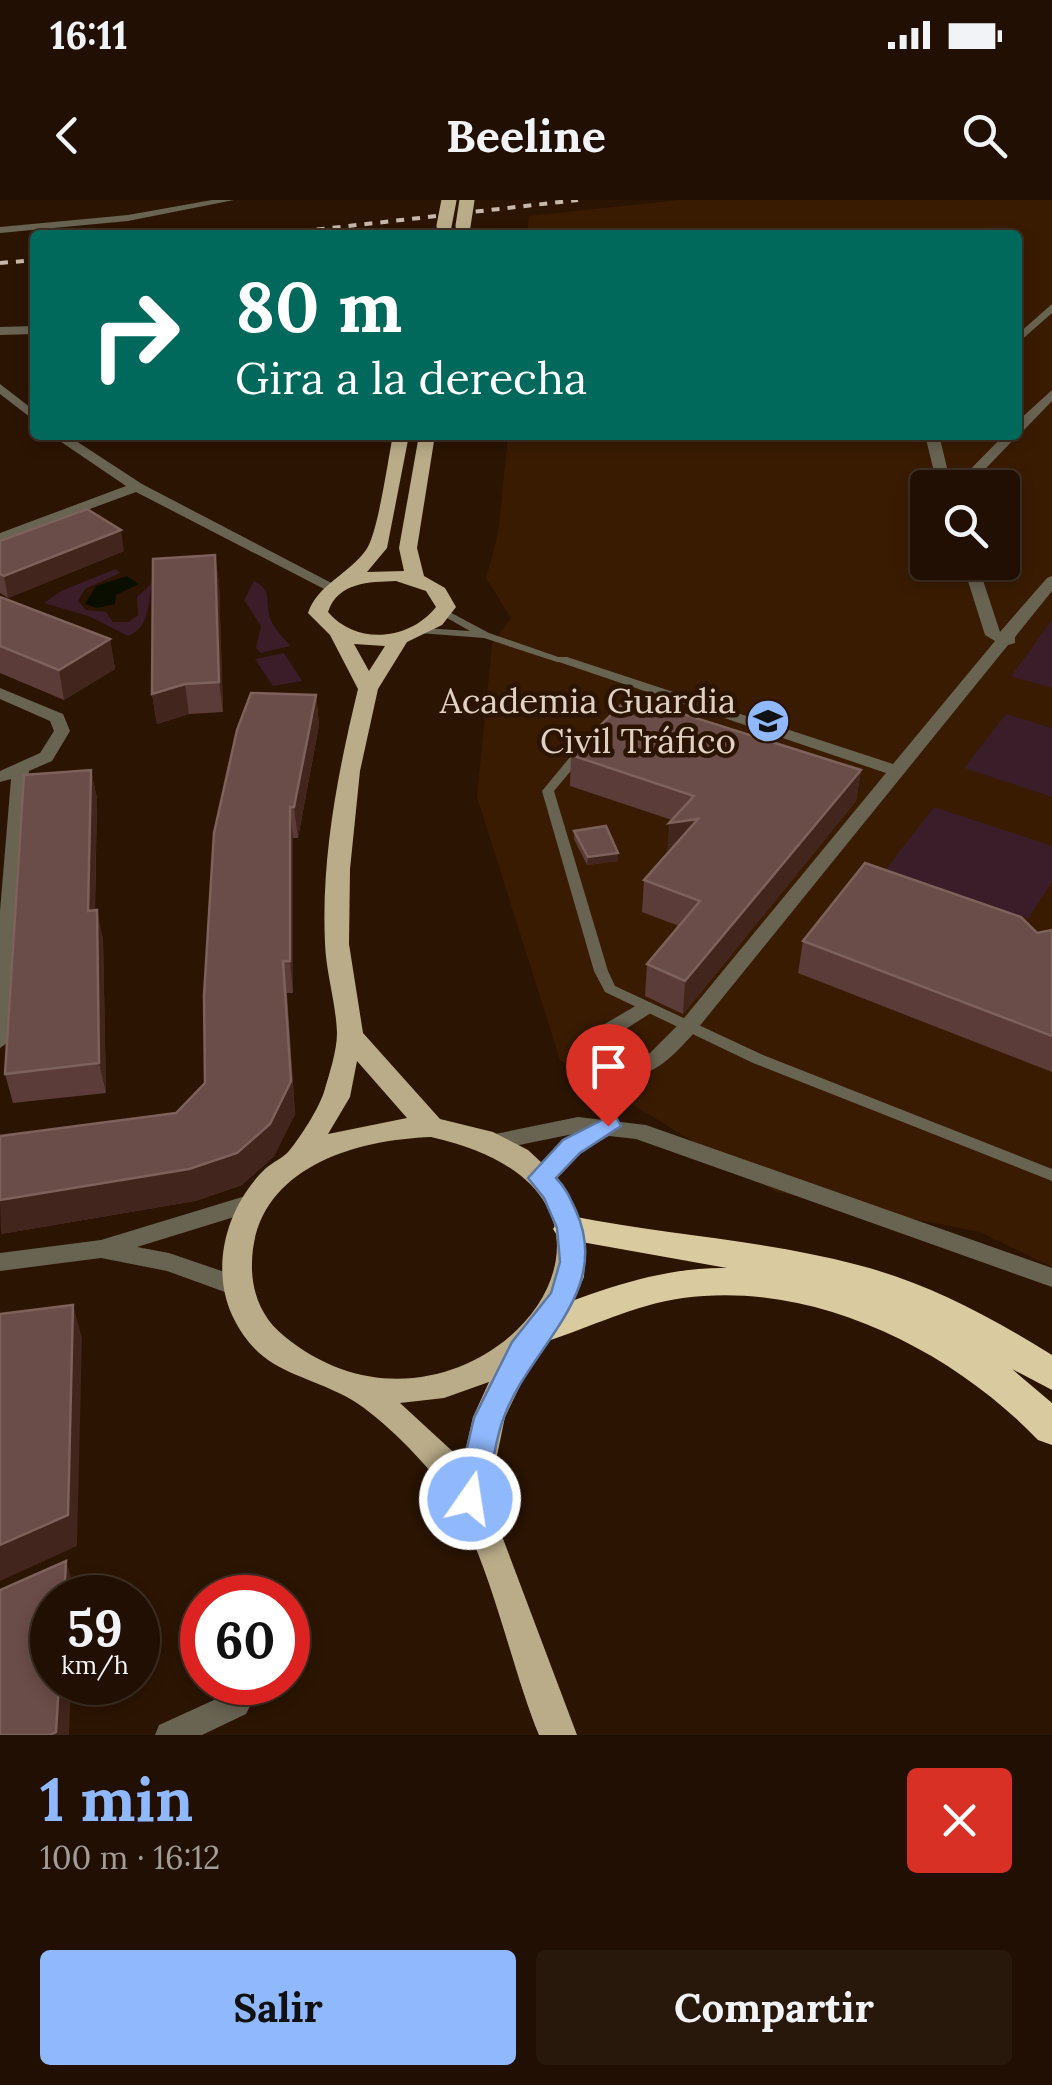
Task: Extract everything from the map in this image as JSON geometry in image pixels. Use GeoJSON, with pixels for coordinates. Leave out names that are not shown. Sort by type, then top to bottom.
{"type":"FeatureCollection","features":[{"type":"Feature","properties":{"kind":"highway"},"geometry":{"type":"LineString","coordinates":[[571,1228],[634,1244],[768,1259],[862,1280],[948,1311],[1052,1374]]}},
{"type":"Feature","properties":{"kind":"highway"},"geometry":{"type":"LineString","coordinates":[[534,1339],[637,1292],[700,1282],[761,1285],[845,1303],[943,1344],[1034,1406],[1052,1428]]}},
{"type":"Feature","properties":{"kind":"main road"},"geometry":{"type":"LineString","coordinates":[[443,230],[449,200]]}},
{"type":"Feature","properties":{"kind":"main road"},"geometry":{"type":"LineString","coordinates":[[462,230],[467,200]]}},
{"type":"Feature","properties":{"kind":"main road"},"geometry":{"type":"LineString","coordinates":[[341,584],[374,576],[415,579],[443,596],[444,612],[423,631],[400,638],[358,638],[339,633],[324,624],[318,613],[320,600],[378,548],[400,440]]}},
{"type":"Feature","properties":{"kind":"main road"},"geometry":{"type":"LineString","coordinates":[[415,579],[408,548],[426,440]]}},
{"type":"Feature","properties":{"kind":"main road"},"geometry":{"type":"LineString","coordinates":[[339,633],[368,690]]}},
{"type":"Feature","properties":{"kind":"main road"},"geometry":{"type":"LineString","coordinates":[[400,638],[368,690],[349,771],[338,869],[337,944],[350,1036],[336,1097],[298,1159],[252,1203],[236,1243],[236,1286],[250,1320],[276,1350],[313,1373],[358,1387],[411,1390],[464,1379],[534,1339]]}},
{"type":"Feature","properties":{"kind":"main road"},"geometry":{"type":"LineString","coordinates":[[350,1036],[431,1127]]}},
{"type":"Feature","properties":{"kind":"main road"},"geometry":{"type":"LineString","coordinates":[[298,1159],[354,1135],[385,1128],[431,1127],[490,1143],[527,1163],[555,1193],[571,1228],[573,1262],[564,1295],[489,1418],[470,1499]]}},
{"type":"Feature","properties":{"kind":"main road"},"geometry":{"type":"LineString","coordinates":[[358,1387],[420,1440],[470,1499],[536,1689],[558,1735]]}},
{"type":"Feature","properties":{"kind":"street"},"geometry":{"type":"LineString","coordinates":[[185,200],[206,204]]}},
{"type":"Feature","properties":{"kind":"street"},"geometry":{"type":"LineString","coordinates":[[0,230],[128,218],[230,200]]}},
{"type":"Feature","properties":{"kind":"street"},"geometry":{"type":"LineString","coordinates":[[1022,336],[1052,307]]}},
{"type":"Feature","properties":{"kind":"street"},"geometry":{"type":"LineString","coordinates":[[0,331],[30,330]]}},
{"type":"Feature","properties":{"kind":"street"},"geometry":{"type":"LineString","coordinates":[[0,388],[30,413]]}},
{"type":"Feature","properties":{"kind":"street"},"geometry":{"type":"LineString","coordinates":[[1022,424],[1052,394]]}},
{"type":"Feature","properties":{"kind":"street"},"geometry":{"type":"LineString","coordinates":[[66,440],[137,487],[341,584]]}},
{"type":"Feature","properties":{"kind":"street"},"geometry":{"type":"LineString","coordinates":[[933,440],[941,470]]}},
{"type":"Feature","properties":{"kind":"street"},"geometry":{"type":"LineString","coordinates":[[977,470],[1006,440]]}},
{"type":"Feature","properties":{"kind":"street"},"geometry":{"type":"LineString","coordinates":[[0,538],[137,487]]}},
{"type":"Feature","properties":{"kind":"street"},"geometry":{"type":"LineString","coordinates":[[975,580],[992,635],[1008,640]]}},
{"type":"Feature","properties":{"kind":"street"},"geometry":{"type":"LineString","coordinates":[[632,1069],[657,1058],[687,1028],[1008,640],[1052,581]]}},
{"type":"Feature","properties":{"kind":"street"},"geometry":{"type":"LineString","coordinates":[[561,660],[898,772]]}},
{"type":"Feature","properties":{"kind":"street"},"geometry":{"type":"LineString","coordinates":[[0,692],[57,718],[62,731],[46,757],[0,777]]}},
{"type":"Feature","properties":{"kind":"street"},"geometry":{"type":"LineString","coordinates":[[0,1042],[20,771]]}},
{"type":"Feature","properties":{"kind":"street"},"geometry":{"type":"LineString","coordinates":[[598,1037],[644,1008]]}},
{"type":"Feature","properties":{"kind":"street"},"geometry":{"type":"LineString","coordinates":[[490,1143],[578,1126],[638,1131],[1052,1278]]}},
{"type":"Feature","properties":{"kind":"street"},"geometry":{"type":"LineString","coordinates":[[540,1178],[572,1147],[608,1126]]}},
{"type":"Feature","properties":{"kind":"street"},"geometry":{"type":"LineString","coordinates":[[0,1262],[101,1249],[252,1203]]}},
{"type":"Feature","properties":{"kind":"street"},"geometry":{"type":"LineString","coordinates":[[101,1249],[169,1262],[236,1286]]}},
{"type":"Feature","properties":{"kind":"street"},"geometry":{"type":"LineString","coordinates":[[170,1735],[234,1705]]}},
{"type":"Feature","properties":{"kind":"lane"},"geometry":{"type":"LineString","coordinates":[[444,612],[485,635],[561,660]]}},
{"type":"Feature","properties":{"kind":"lane"},"geometry":{"type":"LineString","coordinates":[[423,631],[485,635]]}},
{"type":"Feature","properties":{"kind":"lane"},"geometry":{"type":"LineString","coordinates":[[601,730],[548,790],[600,971],[610,990],[687,1028],[1052,1175]]}},
{"type":"Feature","properties":{"kind":"shaded area","name":"Academia Guardia Civil Tráfico"},"geometry":{"type":"Polygon","coordinates":[[[679,200],[1052,200],[1052,1267],[980,1232],[776,1192],[560,1060],[477,797],[492,644],[511,618],[486,578],[498,534],[507,440],[1022,440],[1022,230],[528,230],[529,216],[679,200]]]}},
{"type":"Feature","properties":{"kind":"shaded area"},"geometry":{"type":"Polygon","coordinates":[[[116,569],[120,573],[85,589],[78,601],[86,610],[106,612],[113,622],[129,622],[138,615],[137,597],[152,583],[144,621],[128,636],[91,617],[44,603],[61,591],[116,569]]]}},
{"type":"Feature","properties":{"kind":"shaded area"},"geometry":{"type":"Polygon","coordinates":[[[127,576],[139,584],[116,595],[115,604],[97,608],[85,604],[96,586],[127,576]]]}},
{"type":"Feature","properties":{"kind":"shaded area"},"geometry":{"type":"Polygon","coordinates":[[[254,581],[266,592],[271,621],[290,646],[261,653],[256,648],[261,626],[244,600],[254,581]]]}},
{"type":"Feature","properties":{"kind":"shaded area"},"geometry":{"type":"Polygon","coordinates":[[[1052,620],[1052,688],[1011,676],[1052,620]]]}},
{"type":"Feature","properties":{"kind":"shaded area"},"geometry":{"type":"Polygon","coordinates":[[[284,653],[302,681],[273,686],[255,659],[284,653]]]}},
{"type":"Feature","properties":{"kind":"shaded area"},"geometry":{"type":"Polygon","coordinates":[[[1006,714],[1052,728],[1052,797],[964,768],[1006,714]]]}},
{"type":"Feature","properties":{"kind":"shaded area"},"geometry":{"type":"Polygon","coordinates":[[[934,807],[1052,846],[1052,882],[1028,919],[886,869],[934,807]]]}},
{"type":"Feature","properties":{"kind":"building"},"geometry":{"type":"Polygon","coordinates":[[[87,509],[121,530],[4,576],[0,574],[0,541],[87,509]]]}},
{"type":"Feature","properties":{"kind":"building"},"geometry":{"type":"Polygon","coordinates":[[[215,555],[219,682],[185,684],[152,694],[153,559],[215,555]]]}},
{"type":"Feature","properties":{"kind":"building"},"geometry":{"type":"Polygon","coordinates":[[[0,597],[110,639],[59,670],[0,646],[0,597]]]}},
{"type":"Feature","properties":{"kind":"building"},"geometry":{"type":"Polygon","coordinates":[[[251,693],[316,695],[294,807],[290,807],[290,961],[283,961],[291,1081],[270,1124],[237,1153],[189,1169],[0,1200],[0,1136],[176,1113],[205,1083],[204,995],[214,833],[237,730],[251,693]]]}},
{"type":"Feature","properties":{"kind":"building"},"geometry":{"type":"Polygon","coordinates":[[[629,697],[861,770],[685,981],[647,964],[700,901],[644,880],[698,819],[669,823],[694,796],[571,755],[629,697]]]}},
{"type":"Feature","properties":{"kind":"building"},"geometry":{"type":"Polygon","coordinates":[[[91,770],[88,911],[97,910],[99,1063],[5,1074],[24,775],[91,770]]]}},
{"type":"Feature","properties":{"kind":"building"},"geometry":{"type":"Polygon","coordinates":[[[606,826],[618,853],[588,857],[574,831],[606,826]]]}},
{"type":"Feature","properties":{"kind":"building"},"geometry":{"type":"Polygon","coordinates":[[[865,863],[1021,917],[1037,933],[1052,930],[1052,1036],[803,941],[865,863]]]}},
{"type":"Feature","properties":{"kind":"building"},"geometry":{"type":"Polygon","coordinates":[[[73,1305],[68,1515],[0,1545],[0,1314],[73,1305]]]}},
{"type":"Feature","properties":{"kind":"building"},"geometry":{"type":"Polygon","coordinates":[[[66,1561],[65,1575],[34,1575],[66,1561]]]}},
{"type":"Feature","properties":{"kind":"building"},"geometry":{"type":"Polygon","coordinates":[[[30,1577],[30,1705],[58,1705],[56,1732],[50,1735],[0,1735],[0,1590],[30,1577]]]}},
{"type":"Feature","properties":{"kind":"railway"},"geometry":{"type":"LineString","coordinates":[[313,230],[578,200]]}},
{"type":"Feature","properties":{"kind":"railway"},"geometry":{"type":"LineString","coordinates":[[0,263],[30,260]]}},
{"type":"Feature","properties":{"kind":"place","name":"Academia Guardia Civil Tráfico"},"geometry":{"type":"Point","coordinates":[768,721]}},
{"type":"Feature","properties":{"kind":"route"},"geometry":{"type":"LineString","coordinates":[[470,1499],[489,1418],[506,1378],[564,1295],[573,1262],[571,1228],[555,1193],[540,1178],[572,1147],[608,1126]]}}]}
